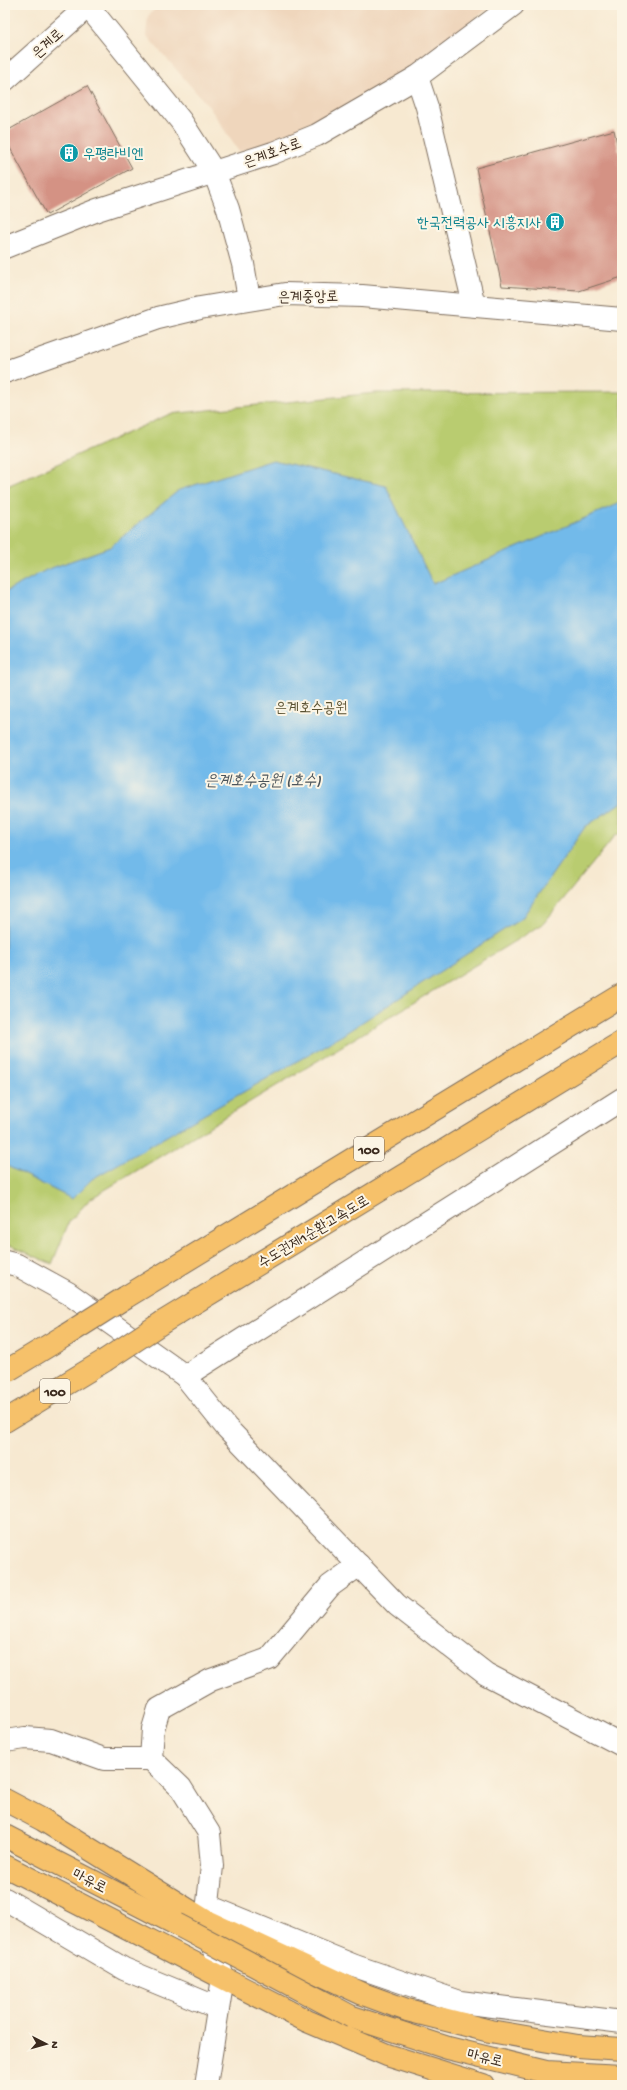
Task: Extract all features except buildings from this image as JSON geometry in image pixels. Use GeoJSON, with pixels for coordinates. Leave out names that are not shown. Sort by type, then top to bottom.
{"type":"FeatureCollection","features":[{"type":"Feature","properties":{"kind":"main road","name":"100"},"geometry":{"type":"LineString","coordinates":[[5,1372],[617,998]]}},
{"type":"Feature","properties":{"kind":"main road","name":"수도권제1순환고속도로"},"geometry":{"type":"LineString","coordinates":[[5,1421],[104,1361],[163,1322],[621,1043]]}},
{"type":"Feature","properties":{"kind":"main road"},"geometry":{"type":"LineString","coordinates":[[5,1800],[207,1913],[363,1994],[407,2010],[490,2031],[578,2046],[622,2050]]}},
{"type":"Feature","properties":{"kind":"main road","name":"마유로"},"geometry":{"type":"LineString","coordinates":[[5,1836],[352,2017],[448,2048],[546,2072],[622,2076]]}},
{"type":"Feature","properties":{"kind":"main road"},"geometry":{"type":"LineString","coordinates":[[5,1866],[307,2021],[387,2055],[483,2085]]}},
{"type":"Feature","properties":{"kind":"street"},"geometry":{"type":"LineString","coordinates":[[88,5],[181,121],[214,172],[228,209],[243,264],[249,299]]}},
{"type":"Feature","properties":{"kind":"street","name":"은계로"},"geometry":{"type":"LineString","coordinates":[[5,80],[88,5]]}},
{"type":"Feature","properties":{"kind":"street","name":"은계호수로"},"geometry":{"type":"LineString","coordinates":[[5,246],[97,210],[273,153],[317,135],[417,77],[513,5]]}},
{"type":"Feature","properties":{"kind":"street"},"geometry":{"type":"LineString","coordinates":[[417,77],[427,107],[474,305]]}},
{"type":"Feature","properties":{"kind":"street","name":"은계중앙로"},"geometry":{"type":"LineString","coordinates":[[5,372],[158,318],[200,308],[285,294],[314,294],[474,305],[622,319]]}},
{"type":"Feature","properties":{"kind":"street"},"geometry":{"type":"LineString","coordinates":[[185,1376],[622,1099]]}},
{"type":"Feature","properties":{"kind":"street"},"geometry":{"type":"LineString","coordinates":[[5,1262],[17,1265],[68,1293],[185,1376],[226,1427],[397,1605],[486,1674],[622,1745]]}},
{"type":"Feature","properties":{"kind":"street"},"geometry":{"type":"LineString","coordinates":[[151,1759],[153,1729],[159,1709],[211,1680],[269,1659],[330,1586],[359,1565]]}},
{"type":"Feature","properties":{"kind":"street"},"geometry":{"type":"LineString","coordinates":[[5,1741],[25,1738],[51,1740],[104,1759],[151,1759],[181,1788],[208,1833],[212,1866],[207,1913],[223,1978],[206,2085]]}},
{"type":"Feature","properties":{"kind":"street"},"geometry":{"type":"LineString","coordinates":[[5,1900],[124,1968],[218,2008]]}},
{"type":"Feature","properties":{"kind":"street"},"geometry":{"type":"LineString","coordinates":[[207,1913],[460,2002],[622,2022]]}},
{"type":"Feature","properties":{"kind":"shaded area"},"geometry":{"type":"Polygon","coordinates":[[[159,5],[493,5],[380,90],[332,119],[281,140],[239,152],[210,108],[146,35],[148,16],[159,5]]]}},
{"type":"Feature","properties":{"kind":"green space","name":"은계호수공원 (호수)"},"geometry":{"type":"Polygon","coordinates":[[[622,392],[622,832],[615,836],[543,924],[90,1199],[69,1222],[52,1264],[5,1243],[5,487],[170,414],[375,393],[622,392]]]}},
{"type":"Feature","properties":{"kind":"water","name":"은계호수공원 (호수)"},"geometry":{"type":"Polygon","coordinates":[[[273,460],[386,486],[433,584],[622,502],[622,802],[585,827],[522,918],[341,1036],[92,1179],[72,1199],[5,1165],[5,592],[46,570],[110,547],[179,490],[273,460]]]}},
{"type":"Feature","properties":{"kind":"place","name":"우평라비엔"},"geometry":{"type":"Point","coordinates":[69,153]}},
{"type":"Feature","properties":{"kind":"place","name":"한국전력공사 시흥지사"},"geometry":{"type":"Point","coordinates":[555,222]}},
{"type":"Feature","properties":{"kind":"park label","name":"은계호수공원"},"geometry":{"type":"Point","coordinates":[311,707]}}]}
